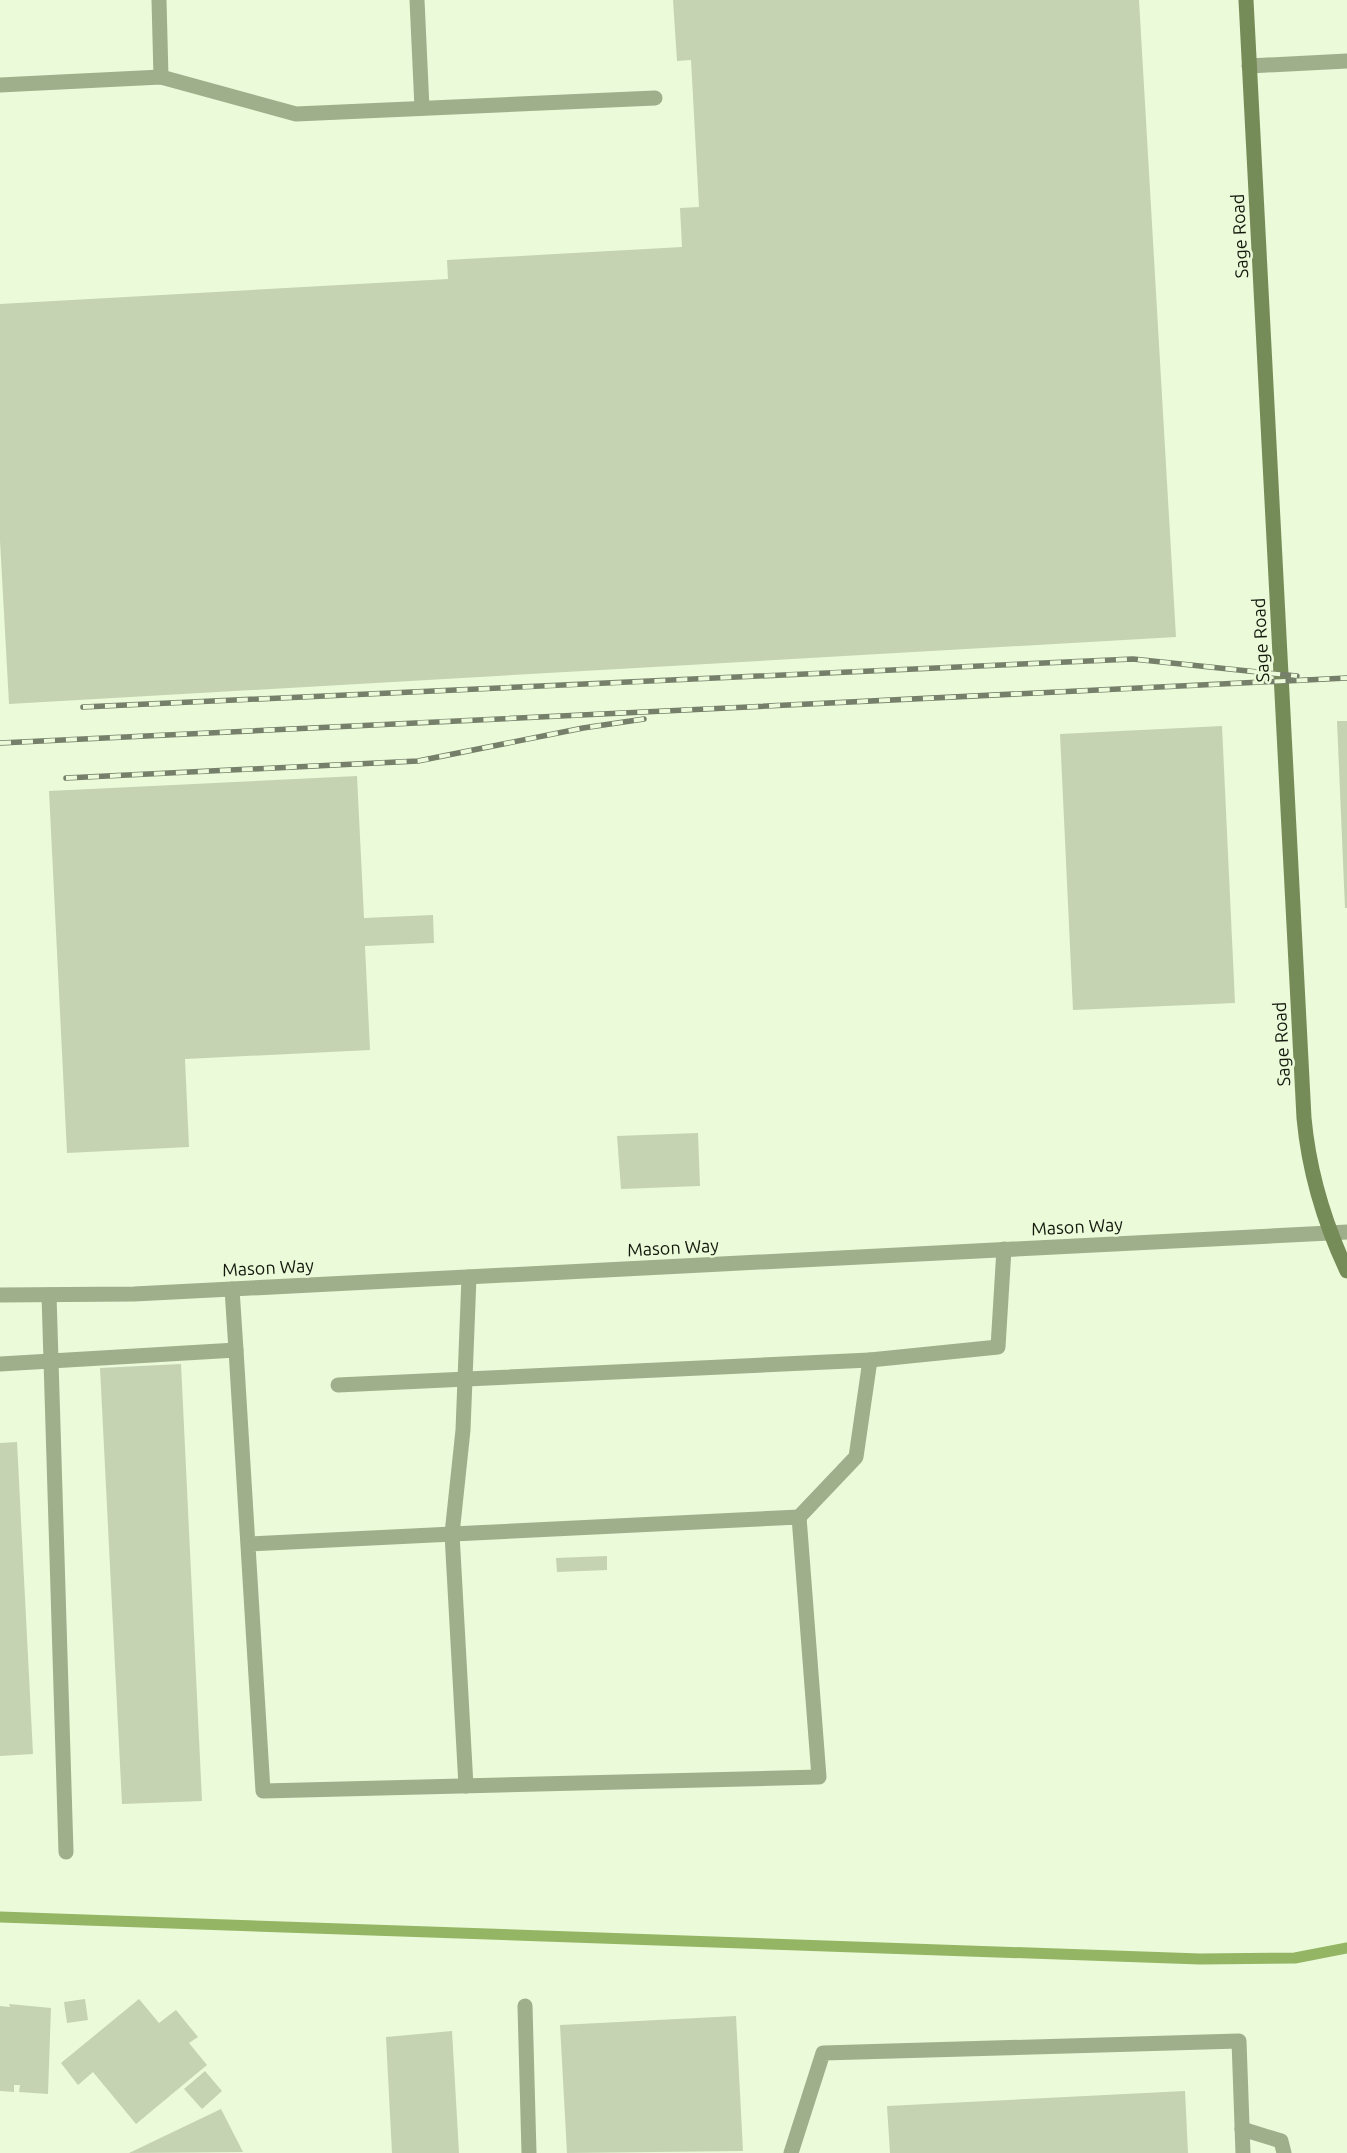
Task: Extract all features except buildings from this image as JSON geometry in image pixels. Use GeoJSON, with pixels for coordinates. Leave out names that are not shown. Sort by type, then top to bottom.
{"type":"FeatureCollection","features":[{"type":"Feature","properties":{"kind":"main road","name":"Sage Road"},"geometry":{"type":"LineString","coordinates":[[1246,0],[1304,1118],[1312,1173],[1329,1233],[1347,1271]]}},
{"type":"Feature","properties":{"kind":"street"},"geometry":{"type":"LineString","coordinates":[[159,0],[161,77]]}},
{"type":"Feature","properties":{"kind":"street"},"geometry":{"type":"LineString","coordinates":[[416,0],[422,108]]}},
{"type":"Feature","properties":{"kind":"street"},"geometry":{"type":"LineString","coordinates":[[1250,66],[1347,61]]}},
{"type":"Feature","properties":{"kind":"street"},"geometry":{"type":"LineString","coordinates":[[0,85],[161,77],[296,114],[655,98]]}},
{"type":"Feature","properties":{"kind":"street","name":"Mason Way"},"geometry":{"type":"LineString","coordinates":[[0,1295],[232,1289],[1347,1232]]}},
{"type":"Feature","properties":{"kind":"street"},"geometry":{"type":"LineString","coordinates":[[338,1385],[870,1360],[998,1347],[1004,1250]]}},
{"type":"Feature","properties":{"kind":"street"},"geometry":{"type":"LineString","coordinates":[[466,1786],[452,1534],[463,1430],[469,1277]]}},
{"type":"Feature","properties":{"kind":"street"},"geometry":{"type":"LineString","coordinates":[[232,1289],[263,1791],[820,1777],[799,1516]]}},
{"type":"Feature","properties":{"kind":"street"},"geometry":{"type":"LineString","coordinates":[[49,1295],[66,1852]]}},
{"type":"Feature","properties":{"kind":"street"},"geometry":{"type":"LineString","coordinates":[[0,1364],[236,1350]]}},
{"type":"Feature","properties":{"kind":"street"},"geometry":{"type":"LineString","coordinates":[[248,1544],[799,1516],[856,1457],[870,1360]]}},
{"type":"Feature","properties":{"kind":"street"},"geometry":{"type":"LineString","coordinates":[[525,2006],[529,2153]]}},
{"type":"Feature","properties":{"kind":"street"},"geometry":{"type":"LineString","coordinates":[[791,2153],[823,2053],[1239,2041],[1243,2153]]}},
{"type":"Feature","properties":{"kind":"street"},"geometry":{"type":"LineString","coordinates":[[1242,2129],[1281,2141],[1284,2153]]}},
{"type":"Feature","properties":{"kind":"waterway"},"geometry":{"type":"LineString","coordinates":[[0,1917],[1200,1959],[1295,1958],[1347,1948]]}},
{"type":"Feature","properties":{"kind":"railway"},"geometry":{"type":"LineString","coordinates":[[83,707],[1133,659],[1297,676]]}},
{"type":"Feature","properties":{"kind":"railway"},"geometry":{"type":"LineString","coordinates":[[0,743],[1347,678]]}},
{"type":"Feature","properties":{"kind":"railway"},"geometry":{"type":"LineString","coordinates":[[66,778],[418,761],[583,728],[644,719]]}}]}
